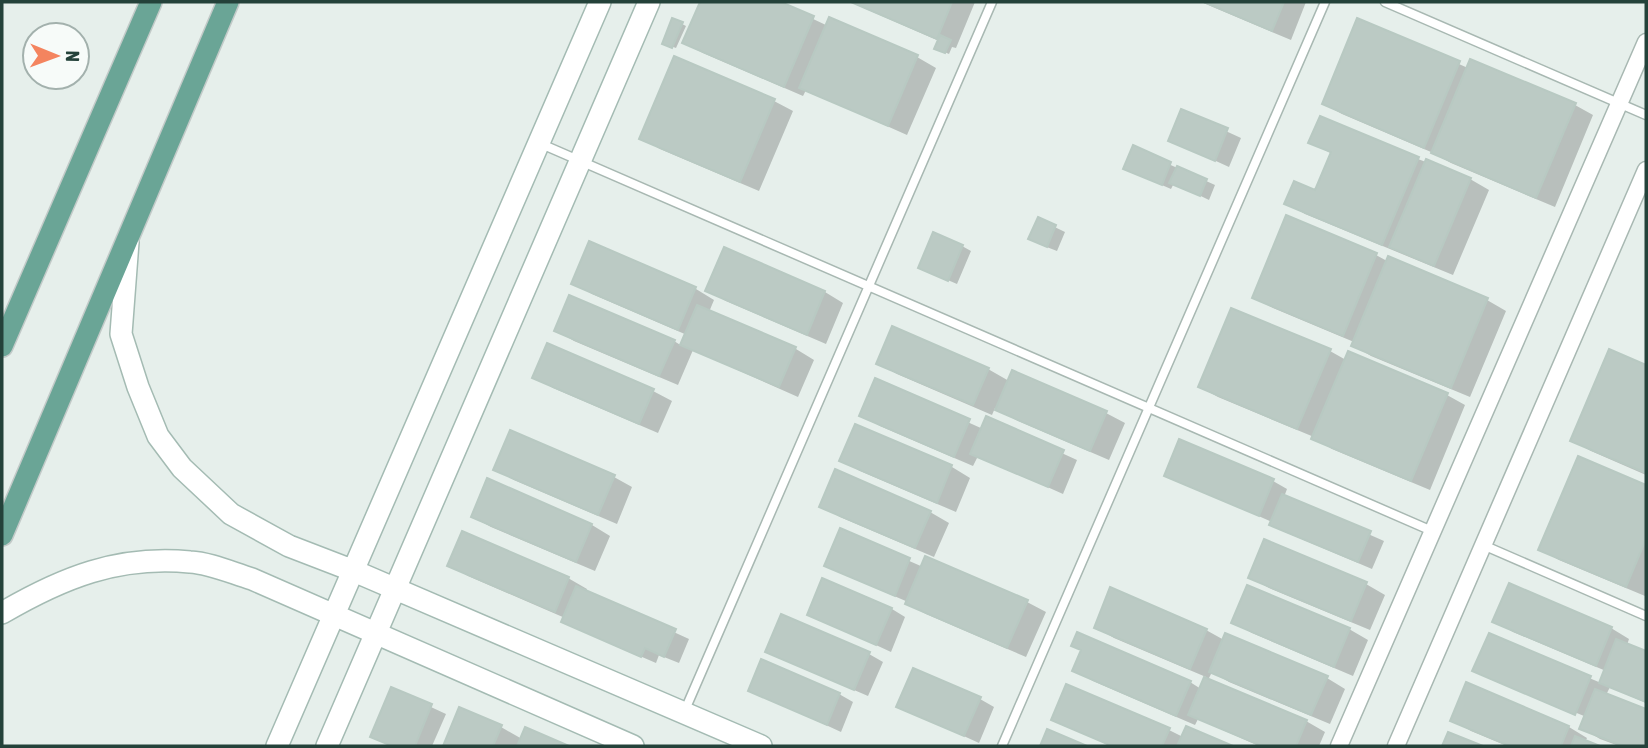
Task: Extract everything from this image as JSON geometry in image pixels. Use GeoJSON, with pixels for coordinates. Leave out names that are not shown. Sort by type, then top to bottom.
{"type":"FeatureCollection","features":[{"type":"Feature","properties":{"kind":"main road"},"geometry":{"type":"LineString","coordinates":[[2,346],[151,2]]}},
{"type":"Feature","properties":{"kind":"main road"},"geometry":{"type":"LineString","coordinates":[[2,535],[228,2]]}},
{"type":"Feature","properties":{"kind":"street"},"geometry":{"type":"LineString","coordinates":[[277,746],[600,2]]}},
{"type":"Feature","properties":{"kind":"street"},"geometry":{"type":"LineString","coordinates":[[327,746],[649,2]]}},
{"type":"Feature","properties":{"kind":"street"},"geometry":{"type":"LineString","coordinates":[[1339,746],[1646,42]]}},
{"type":"Feature","properties":{"kind":"street"},"geometry":{"type":"LineString","coordinates":[[1396,746],[1646,170]]}},
{"type":"Feature","properties":{"kind":"street"},"geometry":{"type":"LineString","coordinates":[[128,241],[121,334],[138,387],[158,436],[182,468],[231,514],[289,546],[354,570],[761,746]]}},
{"type":"Feature","properties":{"kind":"street"},"geometry":{"type":"LineString","coordinates":[[2,613],[45,588],[89,571],[138,562],[192,562],[252,579],[633,746]]}},
{"type":"Feature","properties":{"kind":"lane"},"geometry":{"type":"LineString","coordinates":[[683,713],[992,2]]}},
{"type":"Feature","properties":{"kind":"lane"},"geometry":{"type":"LineString","coordinates":[[1002,746],[1325,2]]}},
{"type":"Feature","properties":{"kind":"lane"},"geometry":{"type":"LineString","coordinates":[[1385,2],[1646,115]]}},
{"type":"Feature","properties":{"kind":"lane"},"geometry":{"type":"LineString","coordinates":[[539,143],[1432,531]]}},
{"type":"Feature","properties":{"kind":"lane"},"geometry":{"type":"LineString","coordinates":[[1483,545],[1646,616]]}},
{"type":"Feature","properties":{"kind":"building"},"geometry":{"type":"Polygon","coordinates":[[[700,2],[781,2],[814,16],[784,87],[682,43],[700,2]]]}},
{"type":"Feature","properties":{"kind":"building"},"geometry":{"type":"Polygon","coordinates":[[[851,2],[952,2],[937,39],[851,2]]]}},
{"type":"Feature","properties":{"kind":"building"},"geometry":{"type":"Polygon","coordinates":[[[1204,2],[1284,2],[1272,31],[1204,2]]]}},
{"type":"Feature","properties":{"kind":"building"},"geometry":{"type":"Polygon","coordinates":[[[829,17],[918,55],[888,126],[799,88],[829,17]]]}},
{"type":"Feature","properties":{"kind":"building"},"geometry":{"type":"Polygon","coordinates":[[[672,18],[683,22],[672,48],[662,44],[672,18]]]}},
{"type":"Feature","properties":{"kind":"building"},"geometry":{"type":"Polygon","coordinates":[[[1357,18],[1460,61],[1424,148],[1322,104],[1357,18]]]}},
{"type":"Feature","properties":{"kind":"building"},"geometry":{"type":"Polygon","coordinates":[[[940,35],[951,40],[945,53],[934,49],[940,35]]]}},
{"type":"Feature","properties":{"kind":"building"},"geometry":{"type":"Polygon","coordinates":[[[674,56],[775,99],[740,182],[639,139],[674,56]]]}},
{"type":"Feature","properties":{"kind":"building"},"geometry":{"type":"Polygon","coordinates":[[[1470,59],[1576,103],[1536,198],[1431,153],[1470,59]]]}},
{"type":"Feature","properties":{"kind":"building"},"geometry":{"type":"Polygon","coordinates":[[[1181,109],[1228,128],[1215,161],[1168,141],[1181,109]]]}},
{"type":"Feature","properties":{"kind":"building"},"geometry":{"type":"Polygon","coordinates":[[[1320,116],[1419,157],[1382,245],[1284,204],[1294,181],[1315,190],[1331,152],[1308,143],[1320,116]]]}},
{"type":"Feature","properties":{"kind":"building"},"geometry":{"type":"Polygon","coordinates":[[[1133,145],[1171,162],[1162,185],[1123,169],[1133,145]]]}},
{"type":"Feature","properties":{"kind":"building"},"geometry":{"type":"Polygon","coordinates":[[[1426,159],[1471,178],[1434,266],[1389,247],[1426,159]]]}},
{"type":"Feature","properties":{"kind":"building"},"geometry":{"type":"Polygon","coordinates":[[[1177,166],[1207,179],[1200,196],[1169,183],[1177,166]]]}},
{"type":"Feature","properties":{"kind":"building"},"geometry":{"type":"Polygon","coordinates":[[[1286,215],[1377,253],[1343,336],[1252,298],[1286,215]]]}},
{"type":"Feature","properties":{"kind":"building"},"geometry":{"type":"Polygon","coordinates":[[[1038,217],[1056,225],[1047,247],[1028,239],[1038,217]]]}},
{"type":"Feature","properties":{"kind":"building"},"geometry":{"type":"Polygon","coordinates":[[[933,232],[963,245],[948,281],[918,268],[933,232]]]}},
{"type":"Feature","properties":{"kind":"building"},"geometry":{"type":"Polygon","coordinates":[[[589,241],[696,287],[678,330],[571,284],[589,241]]]}},
{"type":"Feature","properties":{"kind":"building"},"geometry":{"type":"Polygon","coordinates":[[[724,247],[825,291],[807,335],[705,291],[724,247]]]}},
{"type":"Feature","properties":{"kind":"building"},"geometry":{"type":"Polygon","coordinates":[[[1388,256],[1488,298],[1451,388],[1351,346],[1388,256]]]}},
{"type":"Feature","properties":{"kind":"building"},"geometry":{"type":"Polygon","coordinates":[[[569,295],[675,340],[659,376],[554,331],[569,295]]]}},
{"type":"Feature","properties":{"kind":"building"},"geometry":{"type":"Polygon","coordinates":[[[697,305],[796,347],[779,387],[680,345],[697,305]]]}},
{"type":"Feature","properties":{"kind":"building"},"geometry":{"type":"Polygon","coordinates":[[[1231,308],[1331,349],[1297,429],[1198,387],[1231,308]]]}},
{"type":"Feature","properties":{"kind":"building"},"geometry":{"type":"Polygon","coordinates":[[[892,326],[989,368],[973,405],[876,364],[892,326]]]}},
{"type":"Feature","properties":{"kind":"building"},"geometry":{"type":"Polygon","coordinates":[[[547,343],[654,389],[639,424],[532,378],[547,343]]]}},
{"type":"Feature","properties":{"kind":"building"},"geometry":{"type":"Polygon","coordinates":[[[1609,349],[1646,365],[1646,473],[1570,441],[1609,349]]]}},
{"type":"Feature","properties":{"kind":"building"},"geometry":{"type":"Polygon","coordinates":[[[1348,351],[1448,393],[1411,481],[1311,439],[1348,351]]]}},
{"type":"Feature","properties":{"kind":"building"},"geometry":{"type":"Polygon","coordinates":[[[1012,370],[1107,411],[1090,451],[995,410],[1012,370]]]}},
{"type":"Feature","properties":{"kind":"building"},"geometry":{"type":"Polygon","coordinates":[[[875,378],[970,419],[954,457],[859,416],[875,378]]]}},
{"type":"Feature","properties":{"kind":"building"},"geometry":{"type":"Polygon","coordinates":[[[986,416],[1064,450],[1048,487],[970,454],[986,416]]]}},
{"type":"Feature","properties":{"kind":"building"},"geometry":{"type":"Polygon","coordinates":[[[855,424],[952,465],[937,503],[839,461],[855,424]]]}},
{"type":"Feature","properties":{"kind":"building"},"geometry":{"type":"Polygon","coordinates":[[[510,430],[615,475],[598,515],[493,470],[510,430]]]}},
{"type":"Feature","properties":{"kind":"building"},"geometry":{"type":"Polygon","coordinates":[[[1179,439],[1274,479],[1259,516],[1164,476],[1179,439]]]}},
{"type":"Feature","properties":{"kind":"building"},"geometry":{"type":"Polygon","coordinates":[[[1578,456],[1646,485],[1646,539],[1626,587],[1538,550],[1578,456]]]}},
{"type":"Feature","properties":{"kind":"building"},"geometry":{"type":"Polygon","coordinates":[[[835,469],[931,511],[915,548],[819,507],[835,469]]]}},
{"type":"Feature","properties":{"kind":"building"},"geometry":{"type":"Polygon","coordinates":[[[487,478],[592,524],[576,562],[471,517],[487,478]]]}},
{"type":"Feature","properties":{"kind":"building"},"geometry":{"type":"Polygon","coordinates":[[[1282,494],[1371,531],[1358,562],[1269,525],[1282,494]]]}},
{"type":"Feature","properties":{"kind":"building"},"geometry":{"type":"Polygon","coordinates":[[[840,528],[910,558],[895,596],[824,566],[840,528]]]}},
{"type":"Feature","properties":{"kind":"building"},"geometry":{"type":"Polygon","coordinates":[[[462,531],[569,577],[555,612],[447,566],[462,531]]]}},
{"type":"Feature","properties":{"kind":"building"},"geometry":{"type":"Polygon","coordinates":[[[1264,539],[1367,582],[1351,621],[1248,578],[1264,539]]]}},
{"type":"Feature","properties":{"kind":"building"},"geometry":{"type":"Polygon","coordinates":[[[925,556],[1028,600],[1007,648],[905,604],[925,556]]]}},
{"type":"Feature","properties":{"kind":"building"},"geometry":{"type":"Polygon","coordinates":[[[822,578],[892,608],[876,645],[807,615],[822,578]]]}},
{"type":"Feature","properties":{"kind":"building"},"geometry":{"type":"Polygon","coordinates":[[[1509,583],[1612,627],[1596,666],[1492,622],[1509,583]]]}},
{"type":"Feature","properties":{"kind":"building"},"geometry":{"type":"Polygon","coordinates":[[[1247,585],[1350,628],[1334,667],[1231,623],[1247,585]]]}},
{"type":"Feature","properties":{"kind":"building"},"geometry":{"type":"Polygon","coordinates":[[[576,586],[676,629],[664,657],[645,648],[641,657],[561,622],[576,586]]]}},
{"type":"Feature","properties":{"kind":"building"},"geometry":{"type":"Polygon","coordinates":[[[1110,587],[1207,629],[1190,669],[1094,628],[1110,587]]]}},
{"type":"Feature","properties":{"kind":"building"},"geometry":{"type":"Polygon","coordinates":[[[781,614],[870,652],[854,690],[765,652],[781,614]]]}},
{"type":"Feature","properties":{"kind":"building"},"geometry":{"type":"Polygon","coordinates":[[[1077,632],[1191,681],[1176,716],[1072,671],[1081,650],[1071,646],[1077,632]]]}},
{"type":"Feature","properties":{"kind":"building"},"geometry":{"type":"Polygon","coordinates":[[[1225,633],[1328,676],[1311,715],[1209,672],[1225,633]]]}},
{"type":"Feature","properties":{"kind":"building"},"geometry":{"type":"Polygon","coordinates":[[[1489,633],[1591,676],[1575,715],[1472,671],[1489,633]]]}},
{"type":"Feature","properties":{"kind":"building"},"geometry":{"type":"Polygon","coordinates":[[[1616,639],[1646,651],[1646,702],[1599,683],[1616,639]]]}},
{"type":"Feature","properties":{"kind":"building"},"geometry":{"type":"Polygon","coordinates":[[[761,659],[840,693],[827,725],[748,691],[761,659]]]}},
{"type":"Feature","properties":{"kind":"building"},"geometry":{"type":"Polygon","coordinates":[[[913,668],[981,697],[964,736],[896,707],[913,668]]]}},
{"type":"Feature","properties":{"kind":"building"},"geometry":{"type":"Polygon","coordinates":[[[1204,677],[1307,720],[1296,746],[1262,746],[1188,715],[1204,677]]]}},
{"type":"Feature","properties":{"kind":"building"},"geometry":{"type":"Polygon","coordinates":[[[1466,682],[1569,726],[1561,746],[1510,746],[1450,721],[1466,682]]]}},
{"type":"Feature","properties":{"kind":"building"},"geometry":{"type":"Polygon","coordinates":[[[1066,684],[1170,728],[1162,746],[1112,746],[1051,720],[1066,684]]]}},
{"type":"Feature","properties":{"kind":"building"},"geometry":{"type":"Polygon","coordinates":[[[391,687],[432,704],[415,746],[392,746],[370,737],[391,687]]]}},
{"type":"Feature","properties":{"kind":"building"},"geometry":{"type":"Polygon","coordinates":[[[1595,689],[1646,709],[1646,746],[1623,746],[1579,729],[1595,689]]]}},
{"type":"Feature","properties":{"kind":"building"},"geometry":{"type":"Polygon","coordinates":[[[459,707],[502,725],[493,746],[443,746],[459,707]]]}},
{"type":"Feature","properties":{"kind":"building"},"geometry":{"type":"Polygon","coordinates":[[[1186,726],[1233,746],[1177,746],[1186,726]]]}},
{"type":"Feature","properties":{"kind":"building"},"geometry":{"type":"Polygon","coordinates":[[[525,727],[569,746],[517,746],[525,727]]]}},
{"type":"Feature","properties":{"kind":"building"},"geometry":{"type":"Polygon","coordinates":[[[1047,729],[1087,746],[1040,746],[1047,729]]]}},
{"type":"Feature","properties":{"kind":"building"},"geometry":{"type":"Polygon","coordinates":[[[1448,732],[1483,746],[1442,746],[1448,732]]]}},
{"type":"Feature","properties":{"kind":"building"},"geometry":{"type":"Polygon","coordinates":[[[1575,736],[1600,746],[1571,746],[1575,736]]]}}]}
